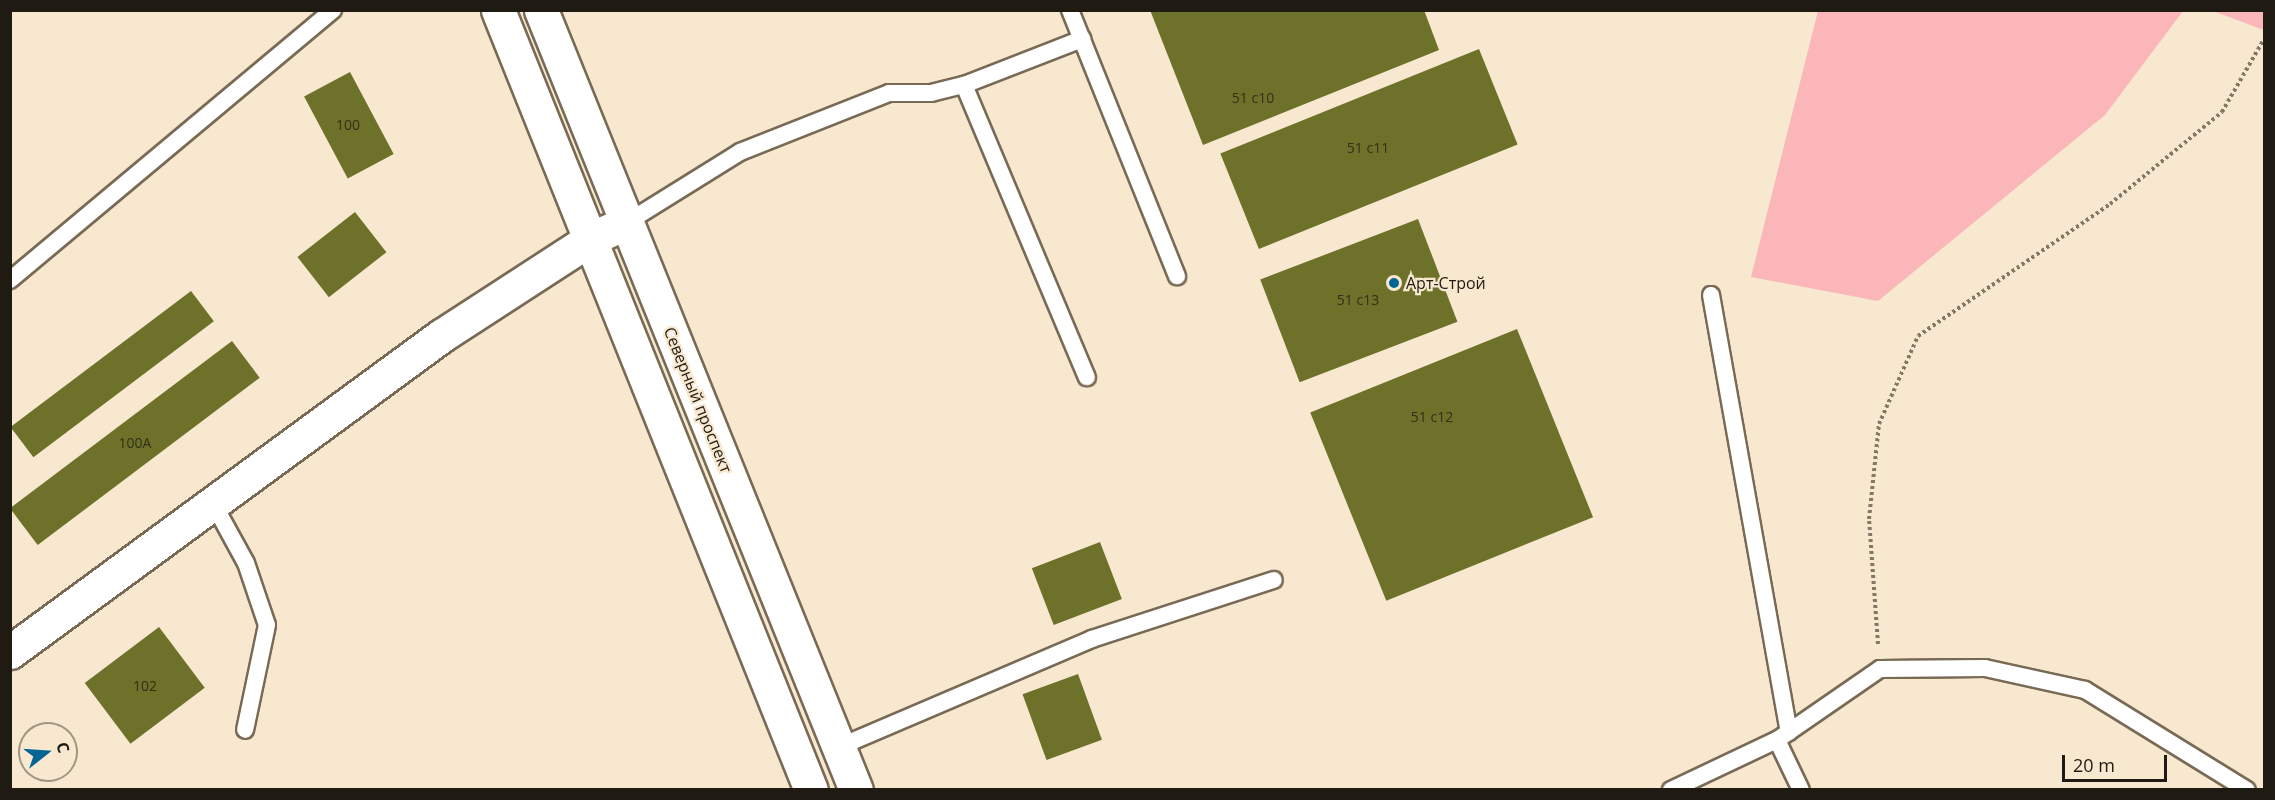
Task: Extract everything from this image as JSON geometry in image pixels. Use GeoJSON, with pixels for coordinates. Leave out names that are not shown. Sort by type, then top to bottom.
{"type":"FeatureCollection","features":[{"type":"Feature","properties":{"kind":"main road"},"geometry":{"type":"LineString","coordinates":[[498,10],[592,238],[811,789]]}},
{"type":"Feature","properties":{"kind":"main road","name":"Северный проспект"},"geometry":{"type":"LineString","coordinates":[[541,10],[856,789]]}},
{"type":"Feature","properties":{"kind":"main road"},"geometry":{"type":"LineString","coordinates":[[10,652],[441,336],[592,238],[626,223]]}},
{"type":"Feature","properties":{"kind":"lane"},"geometry":{"type":"LineString","coordinates":[[10,280],[333,10]]}},
{"type":"Feature","properties":{"kind":"lane"},"geometry":{"type":"LineString","coordinates":[[1070,10],[1177,276]]}},
{"type":"Feature","properties":{"kind":"lane"},"geometry":{"type":"LineString","coordinates":[[626,223],[741,152],[889,93],[931,93],[964,85],[1082,39]]}},
{"type":"Feature","properties":{"kind":"lane"},"geometry":{"type":"LineString","coordinates":[[964,85],[1087,377]]}},
{"type":"Feature","properties":{"kind":"lane"},"geometry":{"type":"LineString","coordinates":[[1712,294],[1783,736],[1801,789]]}},
{"type":"Feature","properties":{"kind":"lane"},"geometry":{"type":"LineString","coordinates":[[213,503],[246,563],[267,625],[244,729]]}},
{"type":"Feature","properties":{"kind":"lane"},"geometry":{"type":"LineString","coordinates":[[839,747],[1092,639],[1274,580]]}},
{"type":"Feature","properties":{"kind":"lane"},"geometry":{"type":"LineString","coordinates":[[1671,789],[1783,736],[1880,669],[1985,668],[2085,690],[2247,789]]}},
{"type":"Feature","properties":{"kind":"path"},"geometry":{"type":"LineString","coordinates":[[1880,669],[1869,519],[1879,424],[1918,336],[2110,204],[2222,111],[2265,39]]}},
{"type":"Feature","properties":{"kind":"shaded area"},"geometry":{"type":"Polygon","coordinates":[[[1818,10],[2183,11],[2105,115],[1878,301],[1751,277],[1818,10]]]}},
{"type":"Feature","properties":{"kind":"shaded area"},"geometry":{"type":"Polygon","coordinates":[[[2213,11],[2264,11],[2264,30],[2213,11]]]}},
{"type":"Feature","properties":{"kind":"building"},"geometry":{"type":"Polygon","coordinates":[[[1150,10],[1424,10],[1439,50],[1203,145],[1150,10]]]}},
{"type":"Feature","properties":{"kind":"building"},"geometry":{"type":"Polygon","coordinates":[[[1479,49],[1518,144],[1259,249],[1220,154],[1479,49]]]}},
{"type":"Feature","properties":{"kind":"building"},"geometry":{"type":"Polygon","coordinates":[[[350,72],[394,154],[348,179],[304,96],[350,72]]]}},
{"type":"Feature","properties":{"kind":"building"},"geometry":{"type":"Polygon","coordinates":[[[355,212],[386,252],[329,297],[297,257],[355,212]]]}},
{"type":"Feature","properties":{"kind":"building"},"geometry":{"type":"Polygon","coordinates":[[[1418,219],[1457,322],[1300,382],[1260,280],[1418,219]]]}},
{"type":"Feature","properties":{"kind":"building"},"geometry":{"type":"Polygon","coordinates":[[[191,291],[214,321],[33,457],[11,427],[191,291]]]}},
{"type":"Feature","properties":{"kind":"building"},"geometry":{"type":"Polygon","coordinates":[[[1517,329],[1593,517],[1386,601],[1310,413],[1517,329]]]}},
{"type":"Feature","properties":{"kind":"building"},"geometry":{"type":"Polygon","coordinates":[[[232,341],[260,378],[38,545],[10,508],[232,341]]]}},
{"type":"Feature","properties":{"kind":"building"},"geometry":{"type":"Polygon","coordinates":[[[1100,542],[1122,599],[1054,625],[1032,568],[1100,542]]]}},
{"type":"Feature","properties":{"kind":"building"},"geometry":{"type":"Polygon","coordinates":[[[159,627],[205,688],[130,744],[85,683],[159,627]]]}},
{"type":"Feature","properties":{"kind":"building"},"geometry":{"type":"Polygon","coordinates":[[[1078,674],[1102,740],[1046,760],[1023,694],[1078,674]]]}},
{"type":"Feature","properties":{"kind":"place","name":"Арт-Строй"},"geometry":{"type":"Point","coordinates":[1394,283]}}]}
